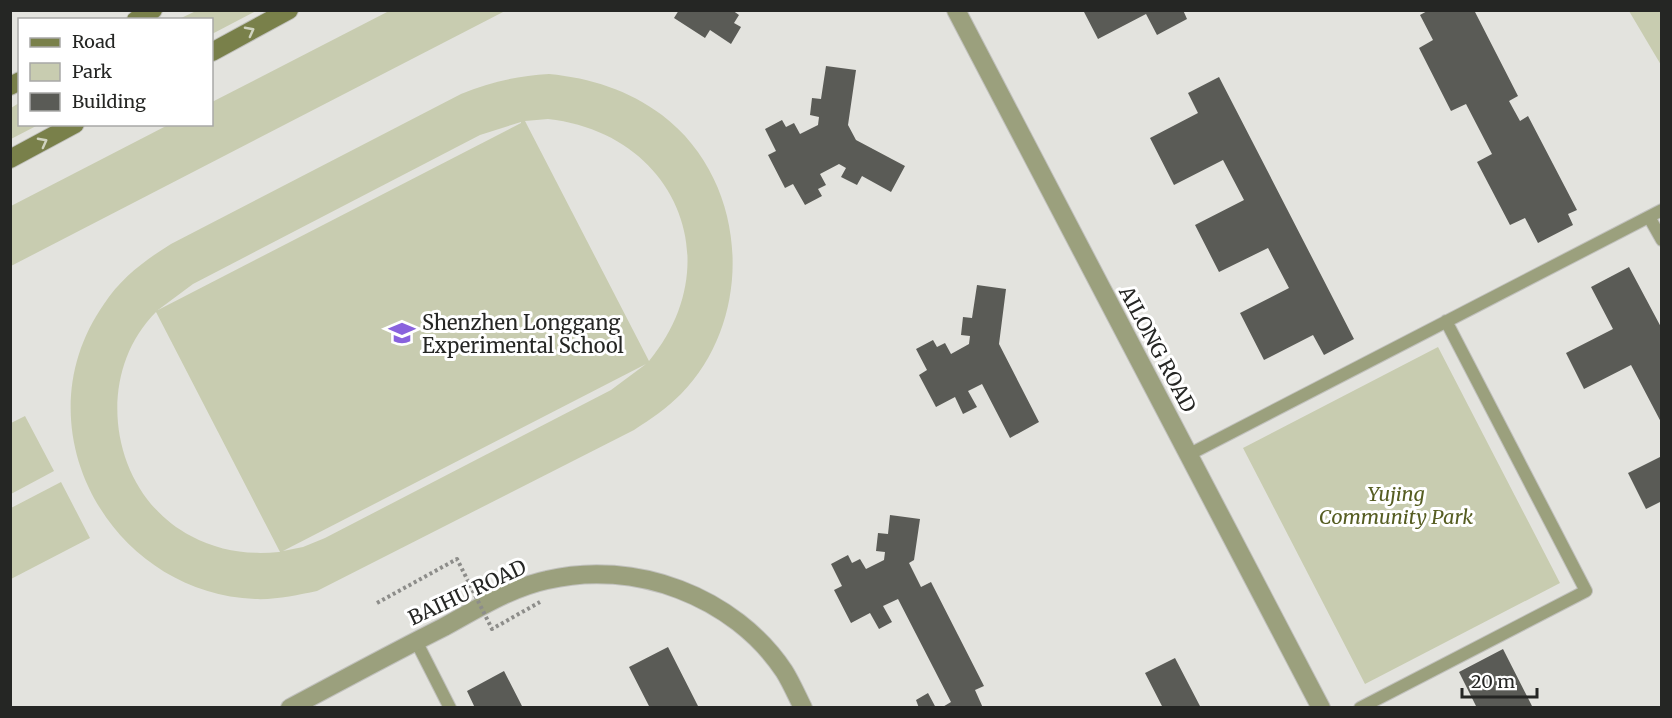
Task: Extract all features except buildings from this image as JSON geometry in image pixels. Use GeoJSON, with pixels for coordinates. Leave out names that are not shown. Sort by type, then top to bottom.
{"type":"FeatureCollection","features":[{"type":"Feature","properties":{"kind":"street"},"geometry":{"type":"LineString","coordinates":[[139,18],[153,10]]}},
{"type":"Feature","properties":{"kind":"street"},"geometry":{"type":"LineString","coordinates":[[213,51],[289,10]]}},
{"type":"Feature","properties":{"kind":"street","name":"AILONG ROAD"},"geometry":{"type":"LineString","coordinates":[[956,10],[1321,708]]}},
{"type":"Feature","properties":{"kind":"street"},"geometry":{"type":"LineString","coordinates":[[10,159],[71,126]]}},
{"type":"Feature","properties":{"kind":"street","name":"BAIHU ROAD"},"geometry":{"type":"LineString","coordinates":[[290,708],[505,594],[547,580],[591,574],[636,576],[680,588],[719,609],[754,637],[776,662],[803,708]]}},
{"type":"Feature","properties":{"kind":"lane"},"geometry":{"type":"LineString","coordinates":[[1188,455],[1662,210]]}},
{"type":"Feature","properties":{"kind":"lane"},"geometry":{"type":"LineString","coordinates":[[1649,217],[1662,240]]}},
{"type":"Feature","properties":{"kind":"lane"},"geometry":{"type":"LineString","coordinates":[[1360,708],[1586,591],[1446,321]]}},
{"type":"Feature","properties":{"kind":"lane"},"geometry":{"type":"LineString","coordinates":[[416,641],[450,708]]}},
{"type":"Feature","properties":{"kind":"path"},"geometry":{"type":"LineString","coordinates":[[377,603],[457,559],[492,629],[540,602]]}},
{"type":"Feature","properties":{"kind":"green space"},"geometry":{"type":"Polygon","coordinates":[[[196,10],[256,11],[213,33],[213,18],[181,18],[196,10]]]}},
{"type":"Feature","properties":{"kind":"green space"},"geometry":{"type":"Polygon","coordinates":[[[389,11],[505,11],[11,266],[11,206],[166,126],[213,126],[213,101],[389,11]]]}},
{"type":"Feature","properties":{"kind":"green space"},"geometry":{"type":"Polygon","coordinates":[[[1629,11],[1661,11],[1661,65],[1629,11]]]}},
{"type":"Feature","properties":{"kind":"green space"},"geometry":{"type":"Polygon","coordinates":[[[549,74],[594,82],[622,92],[649,106],[662,115],[691,143],[712,176],[726,212],[732,250],[731,289],[722,327],[705,363],[681,394],[634,430],[317,591],[279,598],[255,599],[203,590],[158,568],[120,535],[92,495],[75,449],[71,401],[80,351],[104,304],[118,286],[134,270],[171,244],[461,94],[515,78],[549,74]],[[548,119],[525,121],[649,361],[673,323],[686,283],[687,245],[677,208],[657,176],[629,149],[592,129],[548,119]],[[521,122],[480,135],[193,284],[158,310],[521,122]],[[156,312],[136,338],[123,368],[118,400],[119,432],[127,464],[142,492],[164,517],[202,541],[234,551],[280,552],[156,312]],[[646,364],[283,551],[303,547],[325,538],[611,390],[646,364]]]}},
{"type":"Feature","properties":{"kind":"green space"},"geometry":{"type":"Polygon","coordinates":[[[18,104],[18,126],[36,126],[11,139],[11,108],[18,104]]]}},
{"type":"Feature","properties":{"kind":"green space","name":"Yujing Community Park"},"geometry":{"type":"Polygon","coordinates":[[[1438,347],[1560,583],[1365,684],[1243,448],[1438,347]]]}},
{"type":"Feature","properties":{"kind":"green space"},"geometry":{"type":"Polygon","coordinates":[[[25,416],[54,471],[11,494],[11,423],[25,416]]]}},
{"type":"Feature","properties":{"kind":"green space"},"geometry":{"type":"Polygon","coordinates":[[[61,482],[90,538],[11,579],[11,508],[61,482]]]}},
{"type":"Feature","properties":{"kind":"place","name":"Shenzhen Longgang Experimental School"},"geometry":{"type":"Point","coordinates":[402,333]}}]}
